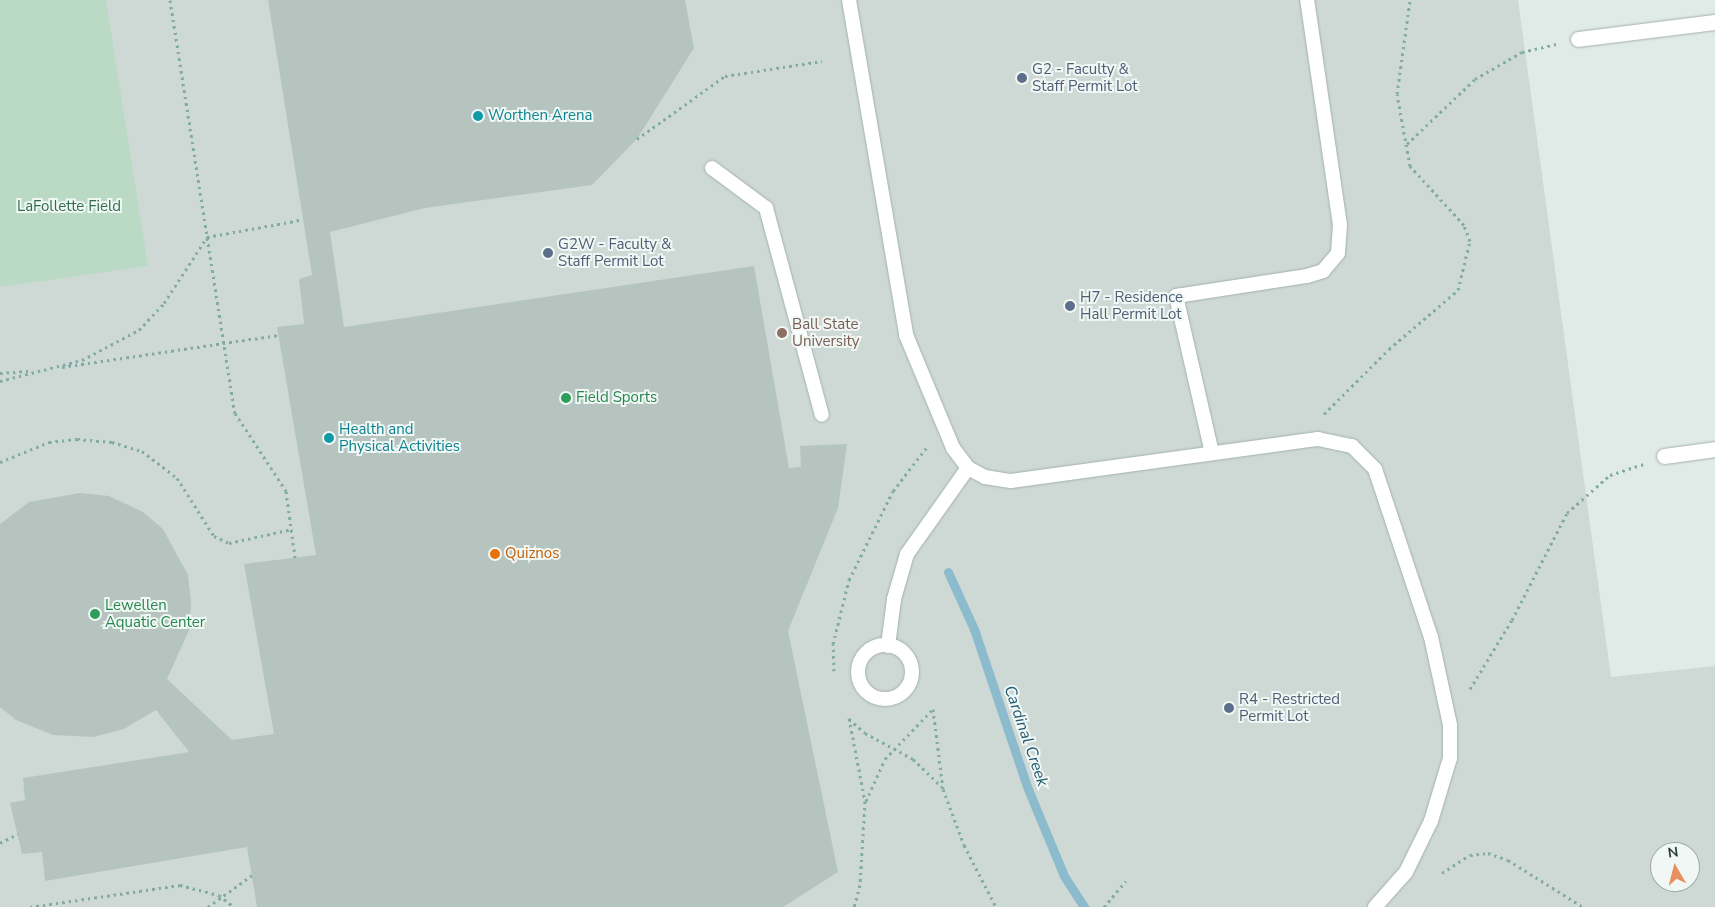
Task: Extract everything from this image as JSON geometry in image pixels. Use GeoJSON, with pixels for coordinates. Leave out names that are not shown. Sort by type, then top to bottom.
{"type":"FeatureCollection","features":[{"type":"Feature","properties":{"kind":"street"},"geometry":{"type":"LineString","coordinates":[[1578,39],[1715,22]]}},
{"type":"Feature","properties":{"kind":"street"},"geometry":{"type":"LineString","coordinates":[[1664,456],[1715,449]]}},
{"type":"Feature","properties":{"kind":"lane"},"geometry":{"type":"LineString","coordinates":[[849,0],[906,335],[953,448],[968,468],[984,477],[1011,481],[1294,440],[1339,441],[1364,454],[1384,484],[1444,690],[1450,758],[1431,821],[1406,872],[1375,907]]}},
{"type":"Feature","properties":{"kind":"lane"},"geometry":{"type":"LineString","coordinates":[[1212,453],[1176,296],[1306,276],[1322,271],[1338,253],[1340,225],[1307,0]]}},
{"type":"Feature","properties":{"kind":"lane"},"geometry":{"type":"LineString","coordinates":[[712,168],[766,208],[822,415]]}},
{"type":"Feature","properties":{"kind":"lane"},"geometry":{"type":"LineString","coordinates":[[888,646],[894,599],[908,554],[968,468]]}},
{"type":"Feature","properties":{"kind":"path"},"geometry":{"type":"LineString","coordinates":[[170,0],[235,413],[286,491],[295,558]]}},
{"type":"Feature","properties":{"kind":"path"},"geometry":{"type":"LineString","coordinates":[[1324,414],[1389,349],[1458,290],[1470,241],[1464,225],[1410,166],[1397,94],[1410,0]]}},
{"type":"Feature","properties":{"kind":"path"},"geometry":{"type":"LineString","coordinates":[[1407,144],[1475,79],[1522,52],[1578,39]]}},
{"type":"Feature","properties":{"kind":"path"},"geometry":{"type":"LineString","coordinates":[[637,139],[725,76],[822,61]]}},
{"type":"Feature","properties":{"kind":"path"},"geometry":{"type":"LineString","coordinates":[[0,380],[82,360],[139,330],[164,303],[207,237],[301,220]]}},
{"type":"Feature","properties":{"kind":"path"},"geometry":{"type":"LineString","coordinates":[[0,373],[40,370],[279,335]]}},
{"type":"Feature","properties":{"kind":"path"},"geometry":{"type":"LineString","coordinates":[[0,462],[49,442],[76,438],[112,442],[142,451],[177,478],[214,536],[229,543],[292,529]]}},
{"type":"Feature","properties":{"kind":"path"},"geometry":{"type":"LineString","coordinates":[[834,671],[833,644],[849,580],[893,492],[927,446]]}},
{"type":"Feature","properties":{"kind":"path"},"geometry":{"type":"LineString","coordinates":[[1470,689],[1512,620],[1567,513],[1610,476],[1664,456]]}},
{"type":"Feature","properties":{"kind":"path"},"geometry":{"type":"LineString","coordinates":[[865,801],[874,777],[895,750],[933,709],[943,789],[964,845],[996,907]]}},
{"type":"Feature","properties":{"kind":"path"},"geometry":{"type":"LineString","coordinates":[[854,907],[860,885],[865,801],[849,718],[895,750],[913,758],[943,789]]}},
{"type":"Feature","properties":{"kind":"path"},"geometry":{"type":"LineString","coordinates":[[0,843],[18,834]]}},
{"type":"Feature","properties":{"kind":"path"},"geometry":{"type":"LineString","coordinates":[[1442,873],[1470,855],[1488,853],[1508,860],[1583,907]]}},
{"type":"Feature","properties":{"kind":"path"},"geometry":{"type":"LineString","coordinates":[[208,907],[219,895],[252,875]]}},
{"type":"Feature","properties":{"kind":"path"},"geometry":{"type":"LineString","coordinates":[[1104,907],[1126,881]]}},
{"type":"Feature","properties":{"kind":"path"},"geometry":{"type":"LineString","coordinates":[[30,907],[180,885],[219,895],[234,907]]}},
{"type":"Feature","properties":{"kind":"shaded area","name":"Ball State University"},"geometry":{"type":"Polygon","coordinates":[[[0,0],[1518,0],[1611,677],[1715,666],[1715,907],[0,907],[0,0]]]}},
{"type":"Feature","properties":{"kind":"green space","name":"LaFollette Field"},"geometry":{"type":"Polygon","coordinates":[[[0,0],[106,0],[148,266],[0,287],[0,0]]]}},
{"type":"Feature","properties":{"kind":"building"},"geometry":{"type":"Polygon","coordinates":[[[268,0],[685,0],[694,48],[637,139],[592,185],[425,208],[330,232],[344,327],[754,266],[789,468],[801,467],[800,446],[847,444],[838,508],[788,631],[838,872],[783,907],[257,907],[247,847],[45,881],[42,852],[22,854],[10,803],[25,800],[23,778],[189,752],[156,710],[124,729],[93,737],[53,735],[16,720],[0,707],[0,524],[29,502],[80,493],[109,496],[143,512],[163,529],[188,575],[191,601],[190,628],[167,679],[232,740],[274,734],[244,564],[316,555],[277,327],[304,324],[299,279],[312,275],[268,0]]]}},
{"type":"Feature","properties":{"kind":"waterway","name":"Cardinal Creek"},"geometry":{"type":"LineString","coordinates":[[948,572],[974,629],[1028,789],[1064,876],[1084,907]]}},
{"type":"Feature","properties":{"kind":"place","name":"G2 - Faculty & Staff Permit Lot"},"geometry":{"type":"Point","coordinates":[1022,78]}},
{"type":"Feature","properties":{"kind":"place","name":"Worthen Arena"},"geometry":{"type":"Point","coordinates":[478,116]}},
{"type":"Feature","properties":{"kind":"place","name":"G2W - Faculty & Staff Permit Lot"},"geometry":{"type":"Point","coordinates":[548,253]}},
{"type":"Feature","properties":{"kind":"place","name":"H7 - Residence Hall Permit Lot"},"geometry":{"type":"Point","coordinates":[1070,306]}},
{"type":"Feature","properties":{"kind":"place","name":"Ball State University"},"geometry":{"type":"Point","coordinates":[782,333]}},
{"type":"Feature","properties":{"kind":"place","name":"Field Sports"},"geometry":{"type":"Point","coordinates":[566,398]}},
{"type":"Feature","properties":{"kind":"place","name":"Health and Physical Activities"},"geometry":{"type":"Point","coordinates":[329,438]}},
{"type":"Feature","properties":{"kind":"place","name":"Quiznos"},"geometry":{"type":"Point","coordinates":[495,554]}},
{"type":"Feature","properties":{"kind":"place","name":"Lewellen Aquatic Center"},"geometry":{"type":"Point","coordinates":[95,614]}},
{"type":"Feature","properties":{"kind":"place","name":"R4 - Restricted Permit Lot"},"geometry":{"type":"Point","coordinates":[1229,708]}}]}
